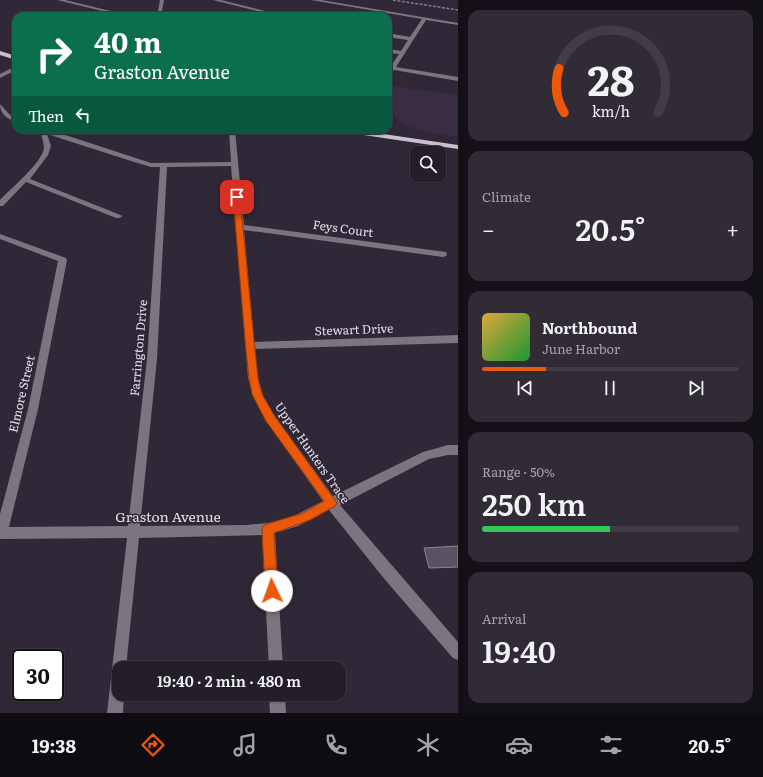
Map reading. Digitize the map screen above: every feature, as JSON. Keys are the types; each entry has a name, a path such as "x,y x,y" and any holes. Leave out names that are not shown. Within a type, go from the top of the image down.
{"main road":[{"path":"0,47 12,51"},
{"path":"0,53 12,57"},
{"path":"392,131 458,140"},
{"path":"371,134 458,147"}],"street":[{"path":"59,0 103,7 117,12"},
{"path":"160,12 162,0"},
{"path":"215,0 266,12"},
{"path":"313,0 388,12"},
{"path":"392,13 458,24"},
{"path":"392,65 402,53 425,18"},
{"path":"392,36 411,39"},
{"path":"392,52 402,53"},
{"path":"392,67 458,79"},
{"path":"0,76 12,70"},
{"path":"0,106 8,116 12,118"},
{"path":"0,204 38,165 47,150 45,134"},
{"path":"56,134 140,162 164,165 234,164"},
{"name":"Upper Hunters Trace","path":"232,134 250,346 255,386 261,404 331,503 390,576 458,653"},
{"name":"Farrington Drive","path":"120,661 152,359 164,165"},
{"path":"24,179 118,216"},
{"path":"0,190 12,191"},
{"name":"Feys Court","path":"239,227 443,254"},
{"name":"Elmore Street","path":"0,236 63,260 33,409 0,533"},
{"name":"Stewart Drive","path":"250,346 458,340"},
{"name":"Graston Avenue","path":"0,533 246,531 268,529 300,519 428,455 448,450 458,450"},
{"path":"268,529 276,661"},
{"name":"Farrington Drive","path":"115,713 116,701"},
{"path":"277,701 278,713"}],"shaded area":[{"path":"392,86 458,95 458,137 425,132 402,124 392,113"}],"building":[{"path":"458,546 458,567 429,568 424,548"}],"railway":[{"path":"393,0 458,10"}],"route":[{"path":"237,197 249,340 257,394 265,411 331,503 294,522 268,529 272,591"}]}
